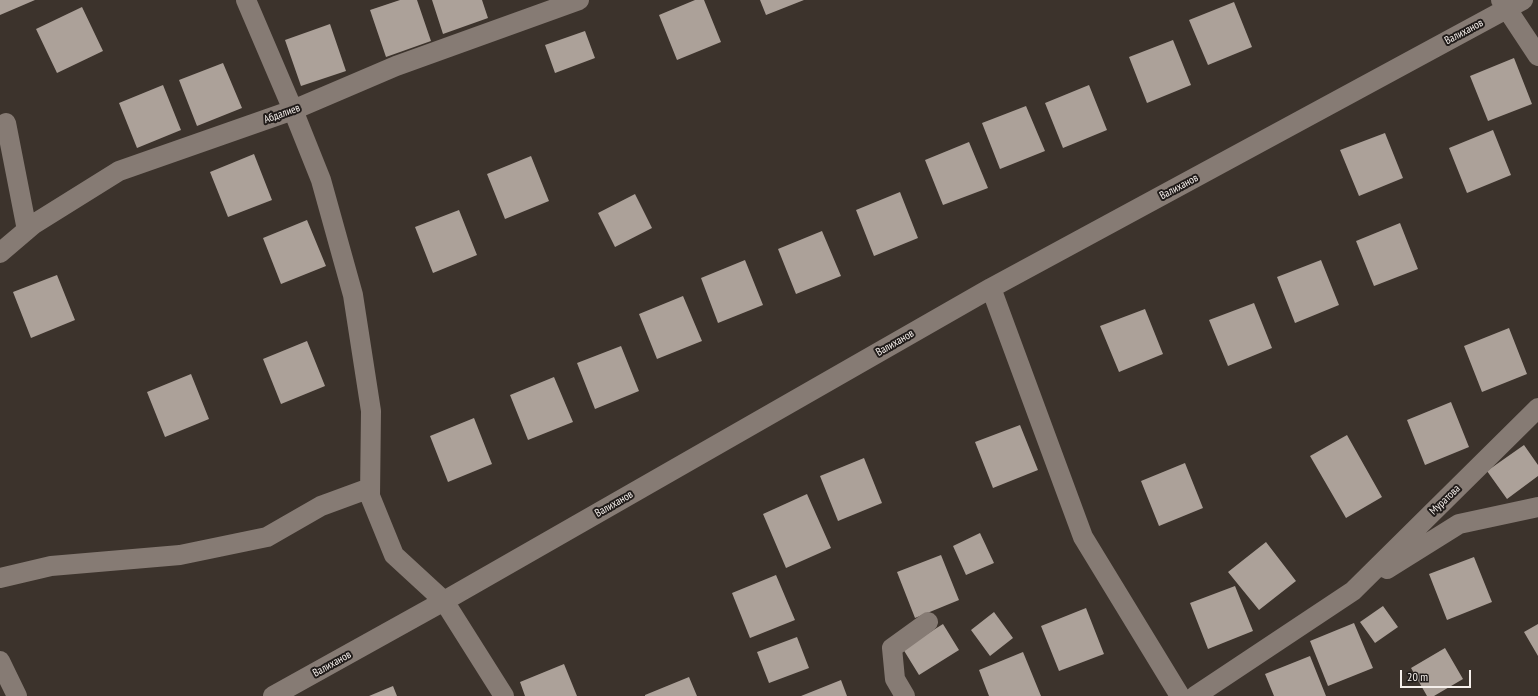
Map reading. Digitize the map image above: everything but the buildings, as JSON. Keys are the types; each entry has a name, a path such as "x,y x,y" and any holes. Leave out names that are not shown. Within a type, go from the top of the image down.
{"street":[{"path":"246,0 321,180 353,295 371,411 370,496 394,555 444,602 504,696"},
{"name":"Абдалиев","path":"0,253 34,224 119,171 293,110 396,66 579,0"},
{"path":"1510,3 1538,56"},
{"name":"Валиханов","path":"273,696 444,602 991,288 1510,3"},
{"path":"6,123 27,230"},
{"path":"991,288 1083,537 1180,696"},
{"name":"Муратова","path":"1353,591 1538,408"},
{"path":"0,578 51,566 180,555 267,537 321,506 370,488"},
{"name":"Муратова","path":"1195,696 1353,591 1459,524 1538,507"},
{"path":"905,696 895,679 892,648 928,622"},
{"path":"0,661 17,696"}]}
